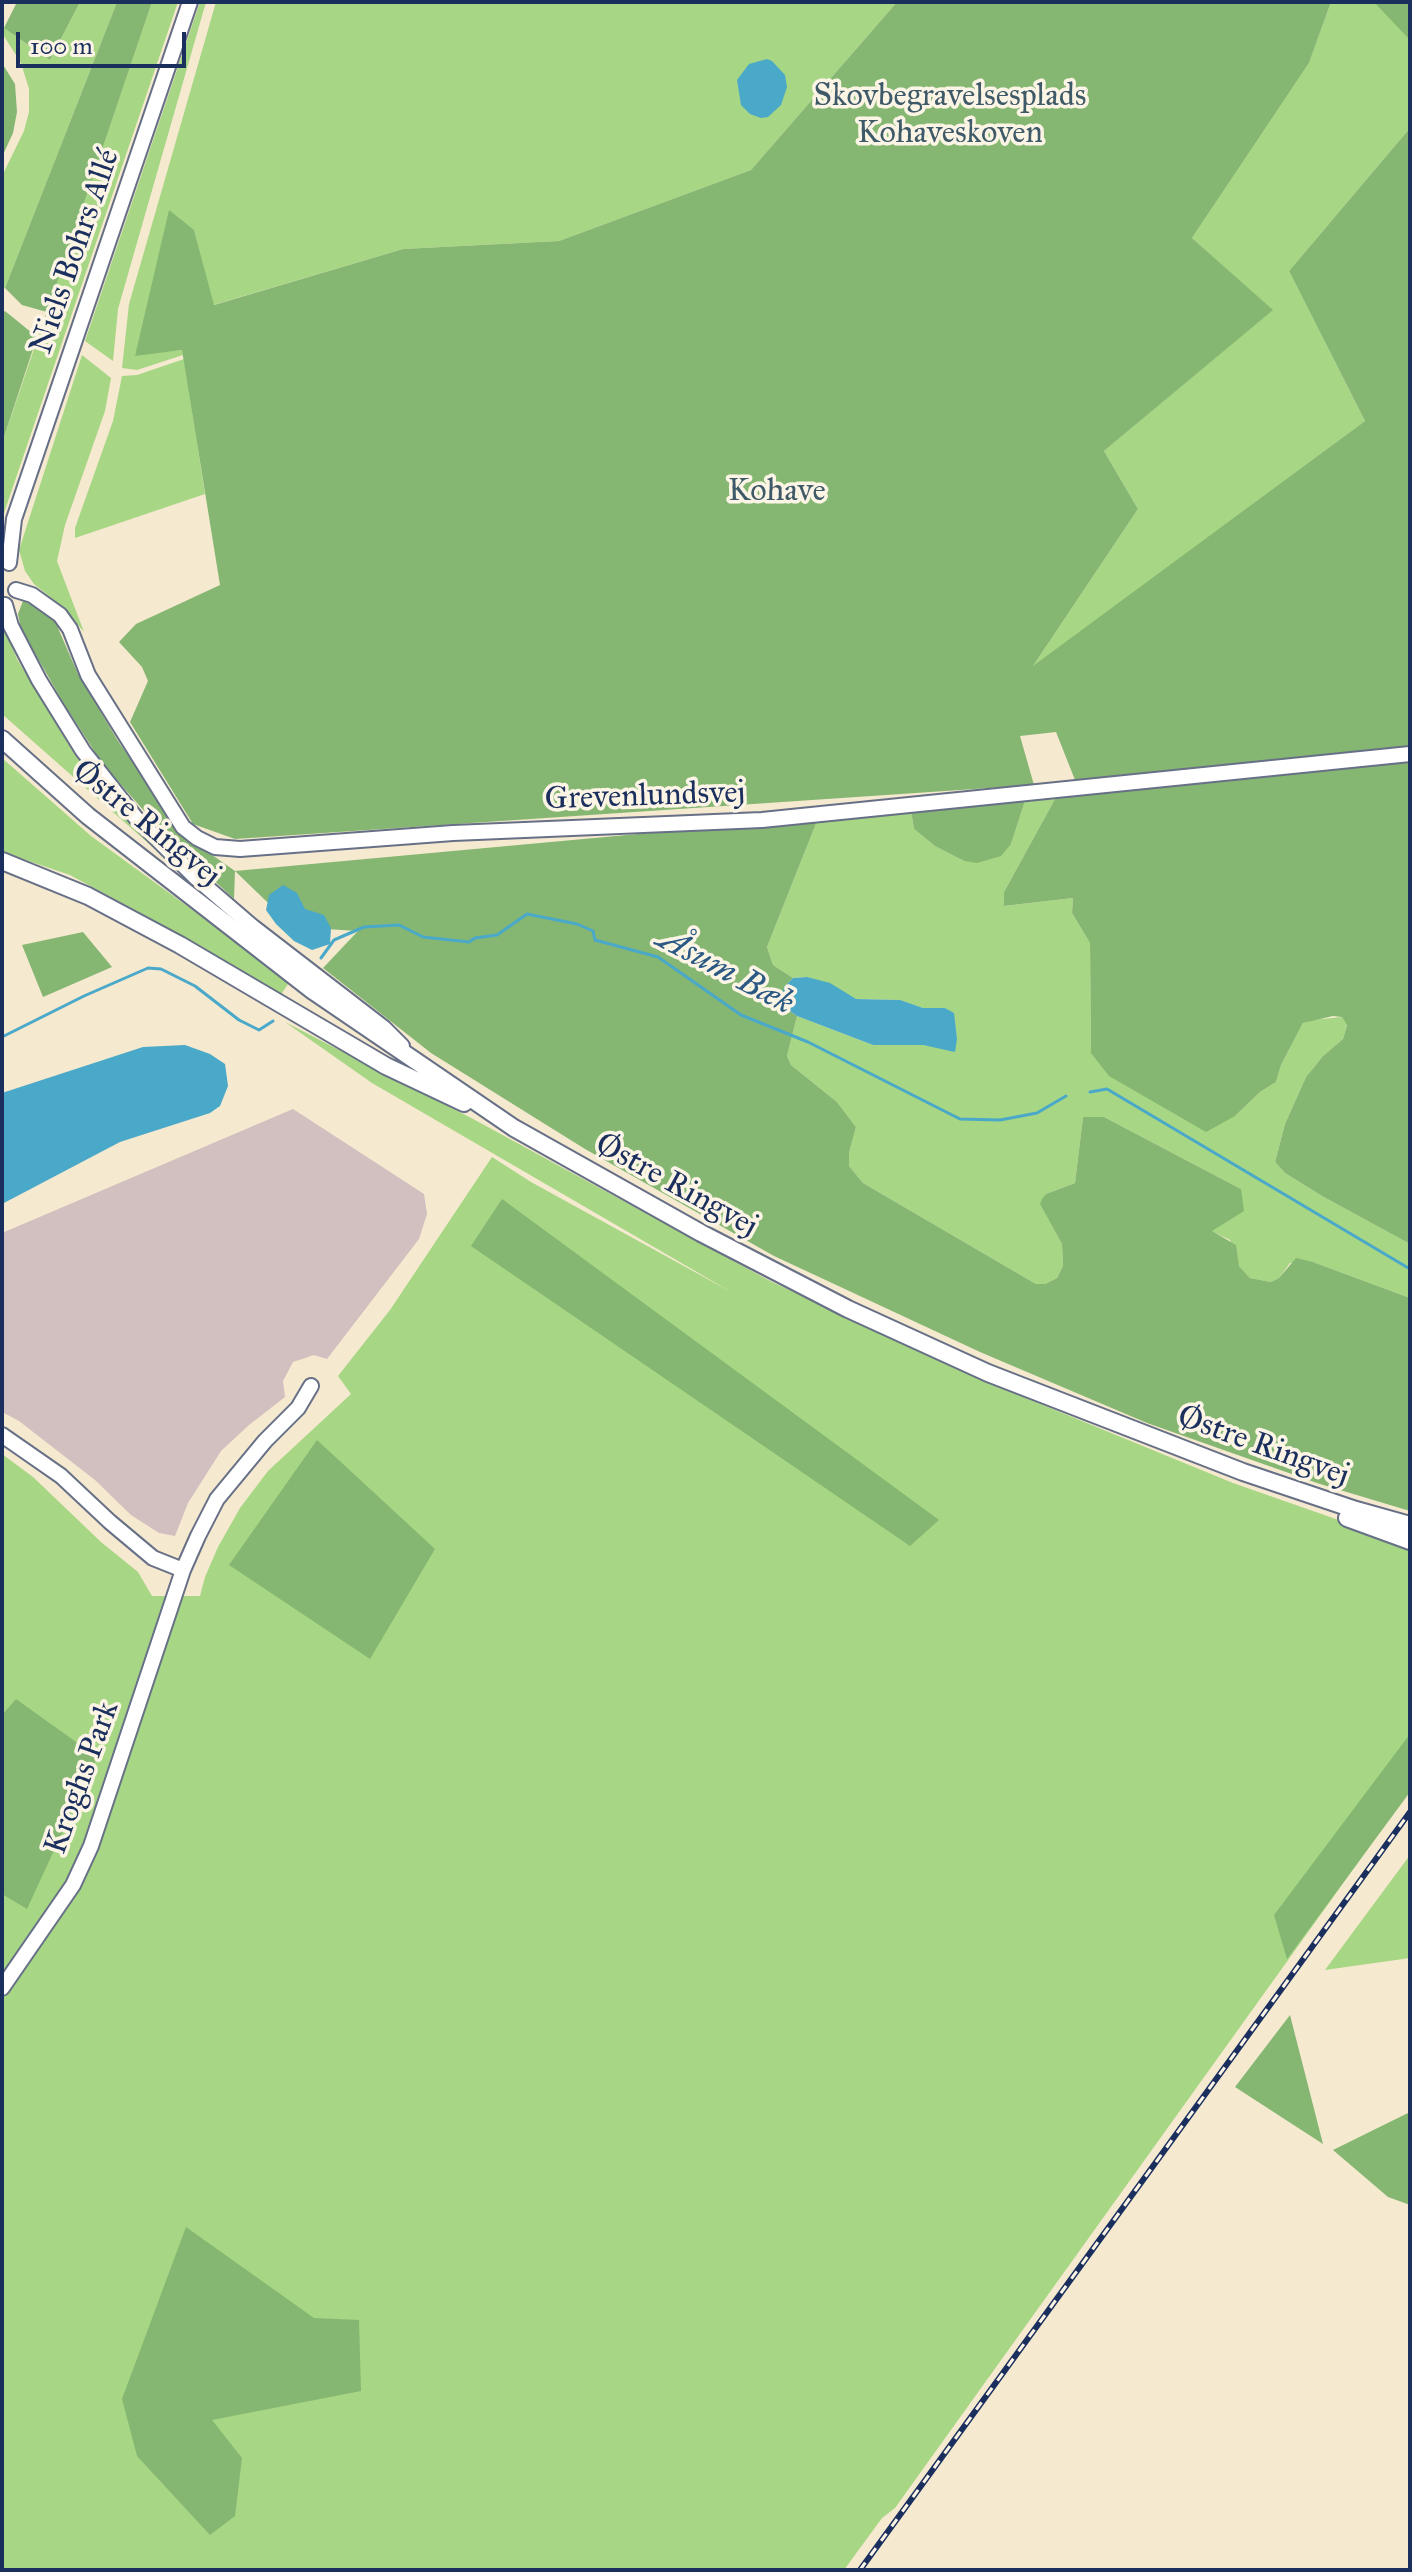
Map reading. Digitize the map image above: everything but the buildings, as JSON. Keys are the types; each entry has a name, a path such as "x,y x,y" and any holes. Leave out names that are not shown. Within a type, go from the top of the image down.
{"main road":[{"name":"Østre Ringvej","path":"2,739 88,816 313,991 514,1128 701,1233 848,1309 988,1373 1243,1472 1410,1525"},
{"path":"2,861 88,896 180,945 386,1066 514,1128"},
{"path":"1243,1472 1339,1515 1410,1541"}],"street":[{"name":"Niels Bohrs Allé","path":"6,560 14,519 190,2"},
{"name":"Niels Bohrs Allé","path":"2,535 14,519"},
{"path":"6,560 17,575 16,590 3,606 11,626 46,692 83,751 136,818 196,878 253,927 384,1028 416,1061"},
{"name":"Grevenlundsvej","path":"16,590 32,595 60,615 70,629 88,675 183,827 215,847 240,849 453,833 762,820 1410,754"},
{"name":"Kroghs Park","path":"2,1988 73,1885 91,1846 183,1570 217,1499 265,1441 298,1408 311,1386"},
{"path":"2,1435 61,1476 153,1558 183,1570"}],"shaded area":[{"path":"293,1109 424,1194 427,1214 419,1239 327,1359 314,1355 293,1362 283,1381 285,1397 221,1451 188,1503 175,1536 159,1533 131,1515 95,1480 19,1421 2,1412 2,1233"}],"green space":[{"path":"17,2 80,2 50,60 4,28"},
{"path":"80,2 117,2 5,288 2,287 2,176 24,131 29,112 29,89 21,63 2,33 4,28 50,60"},
{"path":"117,2 152,2 47,312 22,305 5,288"},
{"path":"152,2 178,2 2,519 2,443"},
{"path":"200,2 206,2 118,309 113,361 85,341"},
{"path":"216,2 897,2 751,170 559,241 403,249 213,305 194,230 135,355 182,350 183,355 137,370 122,368 129,304"},
{"name":"Kohave","path":"897,2 1331,2 1309,63 1192,238 1273,310 1104,451 1138,509 1033,666 1365,421 1289,271 1410,128 1410,746 1075,780 1056,732 1020,736 1034,785 235,839 193,824 130,722 148,681 142,667 119,642 136,624 220,585 182,350 135,356 169,210 194,230 214,305 403,249 559,241 751,170"},
{"path":"1331,2 1410,2 1410,128 1289,271 1365,421 1031,669 1138,509 1104,451 1272,310 1192,238 1309,63"},
{"path":"1374,2 1410,2 1410,40"},
{"path":"2,63 15,84 17,112 13,133 2,157"},
{"path":"5,311 37,337 2,443 2,313"},
{"path":"82,355 111,378 105,411 65,525 57,561 84,632 65,609 34,584 25,571 19,550"},
{"path":"184,359 205,494 75,538 75,528 113,421 122,376 137,375"},
{"path":"23,601 51,612 78,674 118,741 177,826 235,871 234,899 166,836 102,763 21,629 18,614"},
{"path":"2,621 17,659 75,755 182,873 2,714"},
{"path":"2,758 91,836 290,981 280,996 199,945 70,875 2,852"},
{"path":"1410,761 1410,1244 1322,1196 1285,1173 1275,1162 1285,1124 1306,1077 1323,1056 1343,1039 1347,1025 1342,1017 1303,1023 1281,1065 1276,1082 1260,1092 1235,1116 1206,1132 1109,1076 1091,1053 1090,943 1072,913 1073,898 1004,906 1004,892 1055,799 1108,790"},
{"path":"1055,799 1004,892 1005,906 1073,898 1072,913 1090,943 1091,1053 1235,1116 1260,1092 1276,1082 1281,1065 1303,1023 1342,1017 1347,1024 1343,1039 1323,1056 1306,1077 1285,1124 1275,1162 1285,1173 1322,1196 1410,1244 1410,1298 1313,1262 1290,1263 1279,1278 1271,1282 1250,1278 1239,1266 1230,1240 1211,1231 1241,1189 1104,1117 1083,1117 1075,1183 1046,1194 1041,1205 1062,1244 1063,1266 1057,1278 1045,1284 1036,1284 863,1183 849,1166 856,1127 837,1102 791,1065 787,1056 797,1016 873,1045 923,1045 948,1049 957,1039 953,1013 945,1008 923,1008 899,1000 856,999 807,977 793,978 773,965 767,947 817,821 911,811 914,829 935,846 964,861 1011,844 1025,801"},
{"path":"1025,801 1011,844 1001,856 977,863 964,861 935,846 914,829 911,811"},
{"path":"817,821 767,947 773,965 793,978 784,987 787,1009 797,1016 787,1056 791,1065 837,1102 856,1127 849,1166 863,1183 1036,1284 1045,1284 1057,1278 1063,1266 1062,1244 1040,1204 1046,1194 1075,1183 1083,1117 1104,1117 1241,1189 1244,1211 1212,1231 1236,1245 1239,1266 1250,1278 1271,1282 1279,1278 1296,1258 1410,1298 1410,1511 1320,1484 1147,1423 980,1352 774,1256 585,1149 431,1053 323,968 358,931 293,927 235,871 747,824 747,829"},
{"path":"83,932 112,967 43,997 22,945"},
{"path":"285,1022 475,1120 772,1282 1004,1389 1233,1483 1410,1545 1410,1790 895,2508 882,2518 844,2570 2,2570 2,1454 33,1477 101,1542 138,1572 152,1596 200,1596 218,1547 240,1508 268,1471 351,1394 338,1376 390,1310 492,1157 531,1182 733,1293 372,1083"},
{"path":"502,1199 939,1520 910,1546 471,1246"},
{"path":"317,1440 435,1549 370,1659 229,1565"},
{"path":"16,1699 97,1757 27,1909 2,1894 2,1715"},
{"path":"1410,1734 1410,1792 1287,1959 1274,1915"},
{"path":"1410,1855 1410,1958 1325,1970"},
{"path":"1290,2015 1323,2144 1235,2087"},
{"path":"1410,2112 1410,2205 1388,2197 1333,2150"},
{"path":"186,2227 314,2318 359,2320 361,2391 212,2420 242,2458 235,2516 210,2535 137,2456 122,2399"}],"water":[{"path":"767,59 785,75 787,87 781,105 768,117 761,118 750,114 741,105 737,80 749,64"},
{"path":"283,885 297,893 305,909 324,915 331,928 330,944 312,950 294,941 276,924 266,910 269,895"},
{"path":"807,977 830,983 856,999 900,1000 923,1008 945,1008 954,1013 955,1052 923,1045 873,1045 797,1016 787,1009 782,997 784,987 793,978"},
{"path":"185,1045 210,1054 225,1064 228,1086 220,1106 210,1113 120,1142 2,1204 2,1093 143,1047"}],"waterway":[{"name":"Åsum Bæk","path":"321,958 334,940 364,927 399,925 423,937 469,942 475,938 497,935 527,914 577,924 593,931 595,940 658,957 741,1015 808,1042 960,1119 1000,1120 1037,1113 1066,1096"},
{"name":"Åsum Bæk","path":"2,1037 148,968 161,969 195,986 239,1020 259,1030 273,1021"},
{"name":"Åsum Bæk","path":"1090,1092 1107,1089 1410,1269"}],"railway":[{"path":"860,2570 1410,1812"}],"park label":[{"name":"Skovbegravelsesplads Kohaveskoven","path":"950,116"}]}
